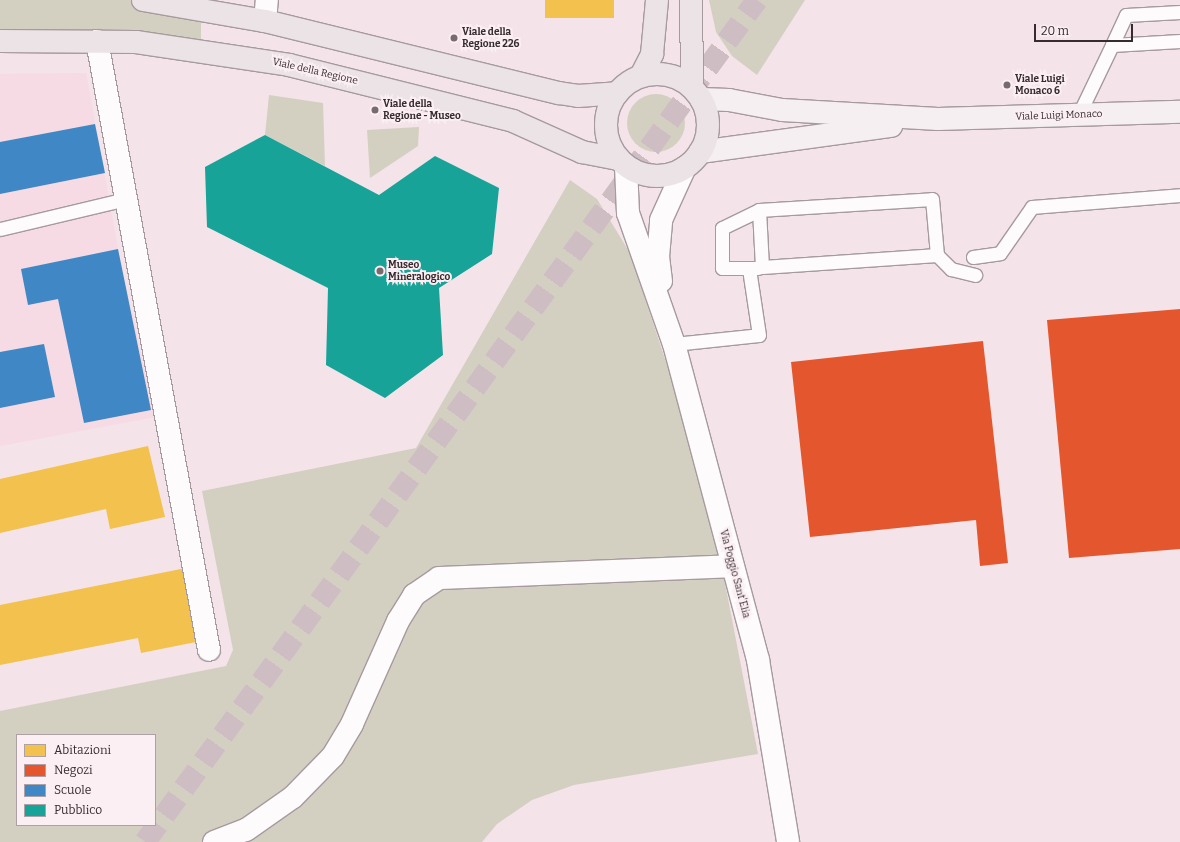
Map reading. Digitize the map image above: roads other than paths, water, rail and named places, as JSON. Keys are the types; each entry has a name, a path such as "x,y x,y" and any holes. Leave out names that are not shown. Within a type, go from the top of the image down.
{"main road":[{"path":"143,0 266,10 559,93 578,96 617,93"},
{"path":"657,0 652,54 641,76 617,93 610,107 606,122 608,138 622,162 636,171 661,175 685,167 700,152 707,135 708,116 697,93 691,0"},
{"name":"Viale della Regione","path":"0,41 97,41 158,45 289,66 513,121 582,152 622,162"},
{"path":"641,76 664,74 680,78 697,93"}],"street":[{"path":"97,41 209,650"},
{"path":"697,93 782,110 938,120"},
{"name":"Viale Luigi Monaco","path":"938,120 1180,112"},
{"path":"700,152 938,120"},
{"path":"622,162 628,213 664,310"},
{"path":"664,310 658,257 661,220 671,193 685,167"},
{"name":"Via Poggio Sant'Elia","path":"664,310 758,660 788,842"},
{"path":"214,842 246,830 294,797 333,756 352,724 398,621 414,595 439,578 732,566"}],"lane":[{"path":"1078,116 1126,14 1180,12"},
{"path":"1112,45 1180,41"},
{"path":"973,257 1000,254 1032,207 1180,195"},
{"path":"937,255 749,269 722,268 722,228 759,210 932,198 937,255 951,269 975,275"},
{"path":"0,229 126,199"},
{"path":"759,210 762,267"},
{"path":"674,344 759,335 749,269"}],"tunnel":[{"path":"145,842 757,0"}],"place":[{"name":"Viale della Regione 226","path":"454,38"},
{"name":"Viale Luigi Monaco 6","path":"1007,85"},
{"name":"Viale della Regione - Museo","path":"375,110"},
{"name":"Museo Mineralogico","path":"380,271"}]}
